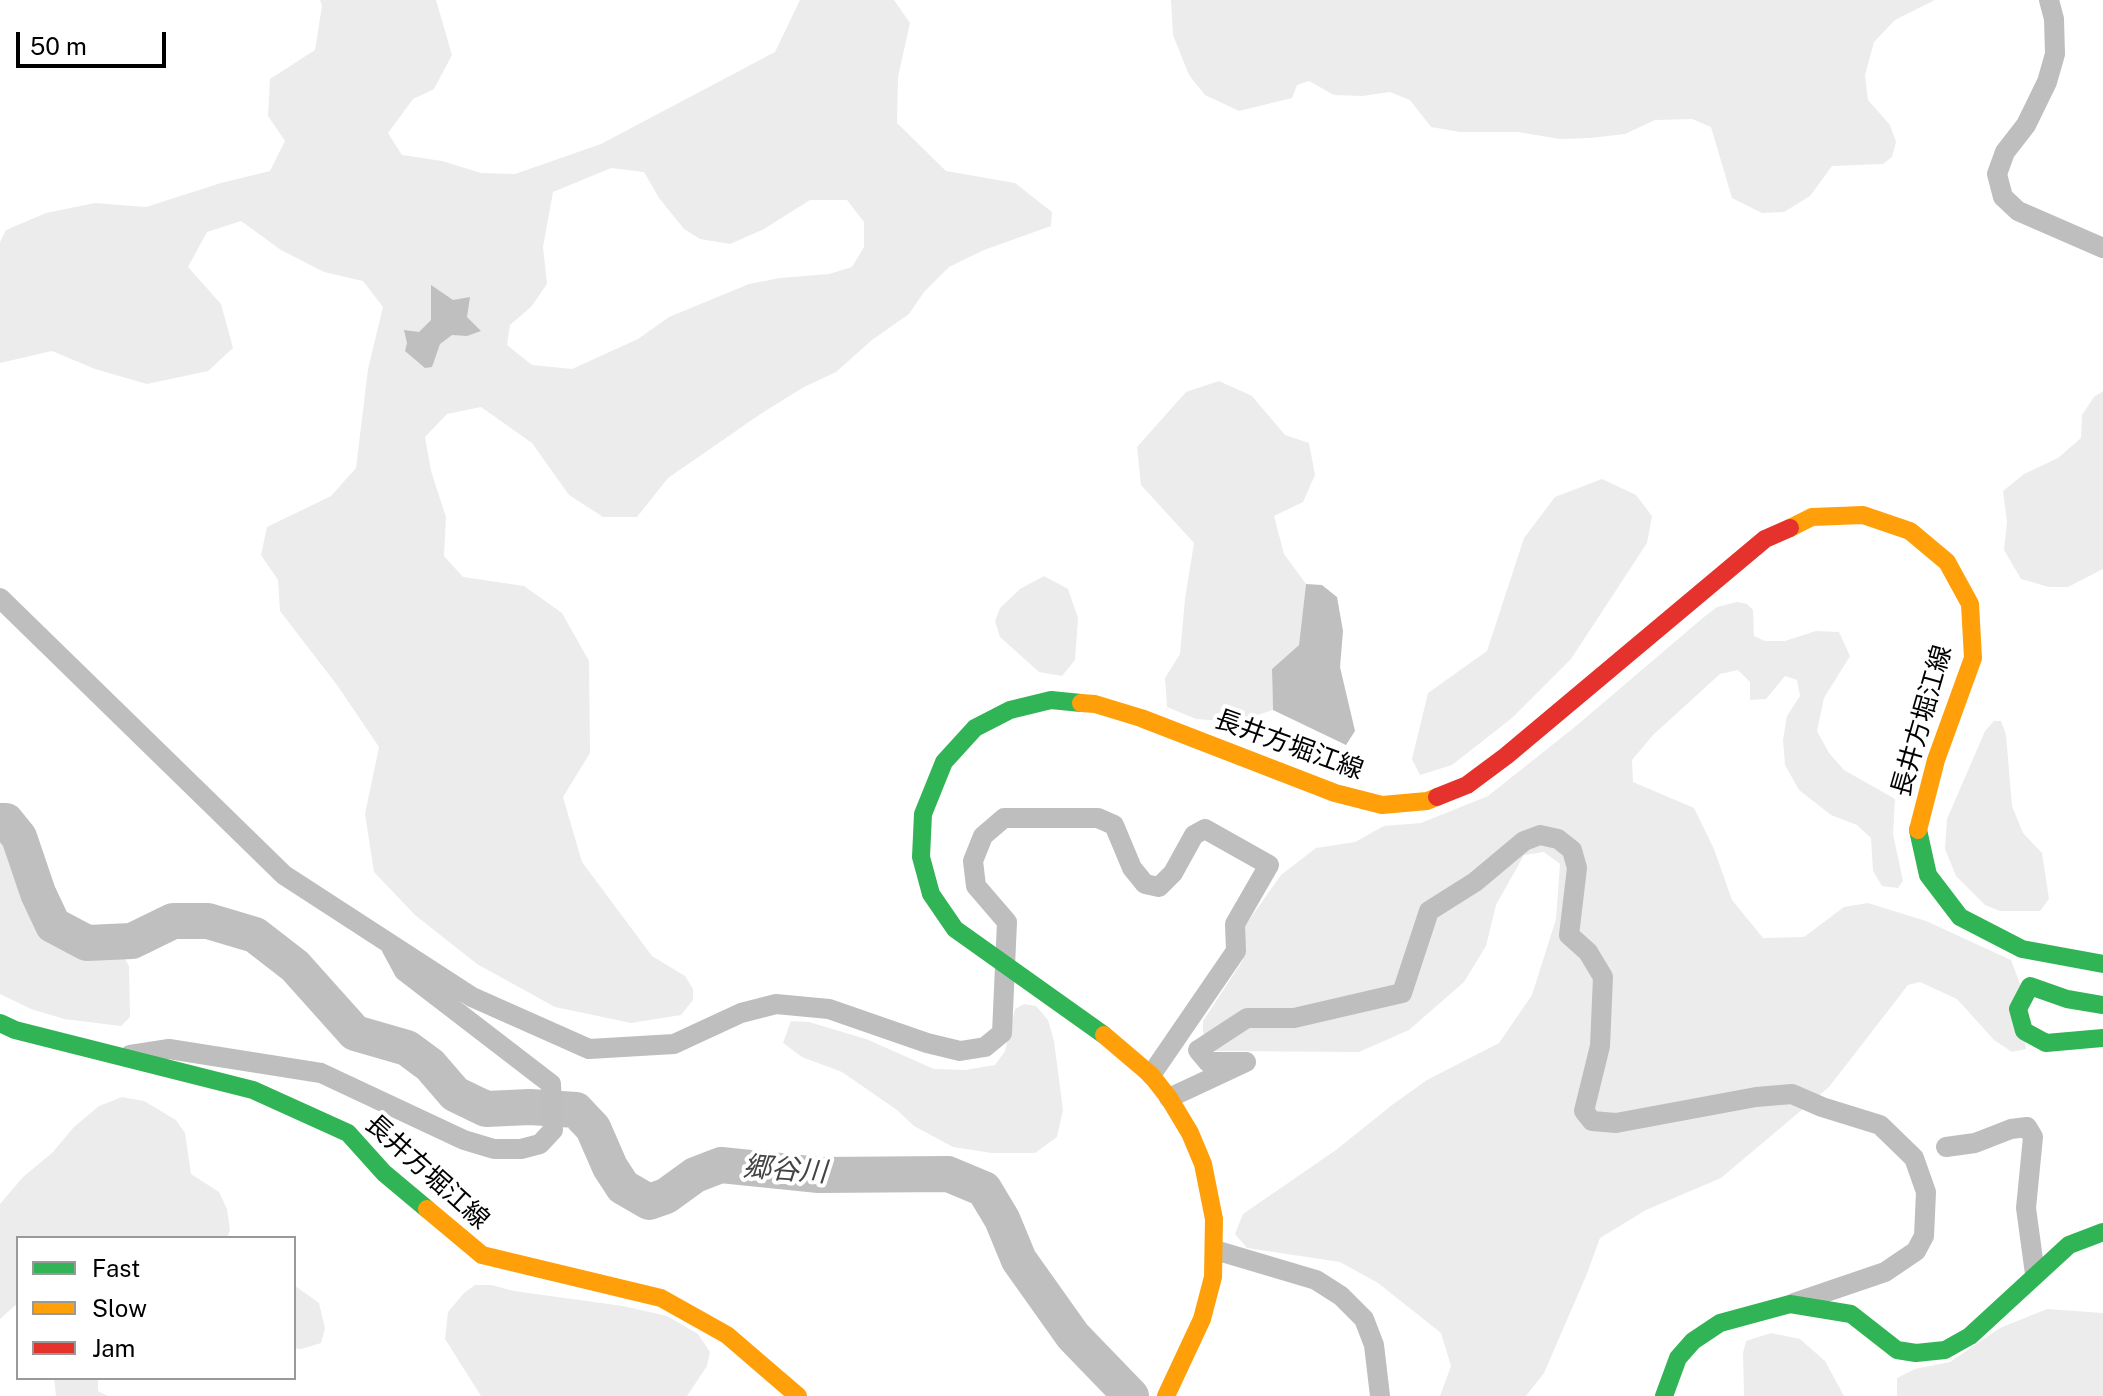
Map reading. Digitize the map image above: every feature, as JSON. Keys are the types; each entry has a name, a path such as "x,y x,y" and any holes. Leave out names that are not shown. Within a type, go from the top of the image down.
{"main road":[{"name":"長井方堀江線","path":"1166,1396 1202,1319 1213,1277 1214,1219 1203,1164 1190,1133 1151,1075 1117,1044 955,929 931,894 921,857 923,814 944,762 975,728 1010,710 1051,700 1095,704 1141,718 1335,793 1382,805 1427,801 1467,785 1506,756 1765,539 1812,517 1863,515 1910,531 1938,554 1947,562 1970,604 1973,658 1936,760 1918,829 1928,875 1960,917 2022,949 2103,964"},
{"path":"2022,949 2030,986 2018,1009 2024,1031 2046,1043 2103,1038"},
{"path":"2030,986 2067,999 2103,1005"},
{"name":"長井方堀江線","path":"0,1023 15,1030 253,1090 348,1133 384,1173 482,1255 661,1298 727,1335 798,1396"},
{"path":"1664,1396 1678,1358 1693,1341 1720,1323 1790,1304 1851,1314 1897,1350 1916,1353 1945,1350 1970,1336 2069,1245 2103,1232"}],"street":[{"path":"2049,0 2054,19 2055,54 2047,82 2026,125 2005,152 1997,174 2003,197 2018,211 2103,248"},
{"path":"0,598 284,875 472,997 589,1049 674,1044 741,1013 776,1004 829,1009 927,1043 960,1051 985,1047 1002,1033 1007,922 976,886 973,861 983,836 1004,818 1098,818 1114,825 1132,868 1145,884 1159,887 1173,873 1194,835 1205,829 1269,865 1235,924 1236,951 1151,1075"},
{"path":"1169,1098 1246,1062 1208,1062 1198,1050 1247,1018 1294,1018 1402,993 1429,911 1475,882 1524,841 1540,835 1558,839 1572,850 1577,868 1569,935 1588,952 1603,977 1600,1046 1584,1111 1592,1121 1616,1123 1756,1097 1792,1094 1880,1125 1914,1158 1926,1192 1924,1236 1916,1251 1885,1272 1790,1304"},
{"path":"122,1056 169,1049 321,1073 464,1140 494,1149 521,1149 540,1144 553,1130 551,1084 404,971 389,944"},
{"path":"1946,1147 1975,1143 2011,1129 2027,1127 2033,1137 2026,1208 2035,1274"},
{"path":"1215,1250 1316,1280 1341,1296 1364,1319 1374,1345 1380,1396"}],"shaded area":[{"path":"320,0 436,0 452,55 434,89 413,99 388,133 402,155 442,161 481,173 515,174 601,144 775,52 800,0 894,0 910,23 898,77 897,123 946,171 1015,183 1052,212 1051,226 984,250 949,267 924,292 909,314 872,340 836,372 762,413 668,478 637,517 603,517 569,495 532,443 481,407 447,414 425,437 431,471 446,517 444,556 463,577 524,586 562,613 589,661 590,753 563,797 582,862 652,956 685,976 693,989 693,1000 681,1015 631,1023 555,1007 477,964 415,915 374,872 365,814 379,747 337,685 280,611 278,580 261,555 267,527 331,496 356,468 368,369 383,307 363,281 324,272 281,250 241,221 207,232 188,267 221,304 233,348 208,371 147,384 95,369 52,351 0,363 0,242 6,230 46,213 95,203 146,207 270,171 285,141 268,116 270,79 315,50 322,6","holes":["611,168 644,172 659,198 684,229 700,239 730,244 764,229 810,200 847,200 864,222 864,247 852,267 829,274 749,284 669,317 638,339 572,369 532,365 507,345 510,325 531,307 547,284 543,247 553,192"]},
{"path":"1171,0 1935,0 1895,20 1874,42 1865,75 1868,100 1890,125 1896,142 1892,157 1883,164 1832,166 1810,196 1784,212 1762,213 1732,198 1711,127 1692,119 1655,120 1625,134 1590,138 1560,139 1518,132 1460,132 1431,127 1410,100 1390,92 1362,96 1334,95 1309,81 1297,85 1292,98 1239,111 1205,95 1189,75 1173,35"},
{"path":"431,285 453,300 470,297 467,317 481,331 467,336 452,335 440,344 432,367 425,368 405,351 404,330 419,332 431,320"},
{"path":"1219,381 1252,396 1285,435 1309,443 1315,475 1303,502 1274,516 1284,554 1306,584 1299,645 1272,669 1273,710 1236,722 1196,719 1167,707 1165,678 1180,654 1194,543 1141,485 1137,447 1186,392"},
{"path":"2103,391 2103,569 2068,587 2049,587 2021,579 2004,550 2007,522 2003,491 2024,474 2058,458 2081,438 2082,415 2094,397"},
{"path":"1602,479 1636,495 1652,516 1647,543 1571,659 1512,718 1452,765 1420,775 1412,759 1428,693 1487,651 1524,538 1555,497"},
{"path":"1044,576 1068,589 1078,618 1075,660 1062,676 1039,672 1000,637 995,621 1000,608 1020,589"},
{"path":"1306,584 1322,585 1337,597 1343,631 1340,667 1355,731 1346,745 1273,710 1272,669 1299,645"},
{"path":"1737,602 1747,604 1753,610 1754,636 1765,641 1785,641 1816,631 1839,632 1850,656 1824,698 1817,731 1829,753 1844,770 1895,799 1893,834 1903,881 1898,888 1882,886 1873,871 1871,838 1857,825 1831,815 1799,790 1785,765 1783,740 1787,716 1800,696 1797,680 1785,676 1766,699 1750,700 1750,682 1738,670 1720,674 1653,735 1632,760 1633,782 1694,808 1714,849 1732,900 1763,938 1804,937 1844,907 1868,903 1926,921 2011,960 2020,984 2026,1049 2012,1052 1994,1040 1957,999 1920,982 1908,985 1829,1087 1721,1178 1646,1210 1600,1238 1544,1373 1526,1396 1440,1396 1451,1366 1441,1333 1378,1283 1340,1262 1247,1248 1235,1234 1243,1214 1336,1150 1392,1105 1427,1080 1499,1043 1532,995 1556,919 1560,864 1544,852 1524,855 1496,905 1486,946 1464,982 1409,1030 1359,1052 1212,1051 1203,1032 1203,1021 1243,960 1244,927 1281,875 1316,848 1355,842 1384,826 1421,823 1488,796 1704,617 1717,607"},
{"path":"1994,721 2001,721 2006,735 2012,806 2023,833 2042,853 2049,899 2040,911 2000,911 1985,905 1956,876 1945,849 1947,819 1985,731"},
{"path":"0,825 5,825 16,840 34,896 49,927 87,947 123,955 129,966 130,1017 121,1026 64,1019 31,1009 0,994"},
{"path":"1024,1004 1036,1006 1048,1020 1054,1041 1063,1110 1057,1137 1035,1153 992,1153 953,1147 914,1126 897,1110 842,1072 802,1057 783,1043 791,1021 809,1022 866,1039 934,1069 965,1070 995,1065 1005,1051 1015,1009"},
{"path":"122,1097 144,1101 176,1120 185,1133 191,1174 219,1192 227,1209 230,1230 228,1236 16,1236 16,1305 0,1319 0,1204 23,1177 99,1106"},
{"path":"475,1285 623,1306 667,1316 698,1334 710,1352 707,1366 687,1396 481,1396 445,1339 448,1312"},
{"path":"296,1286 319,1303 325,1328 321,1343 296,1348"},
{"path":"2047,1309 2103,1313 2103,1396 1897,1396 1897,1378 1915,1369 1950,1362 2000,1328"},
{"path":"1771,1333 1800,1339 1825,1361 1844,1396 1744,1396 1743,1353 1746,1341"},
{"path":"54,1380 98,1380 98,1391 108,1396 56,1396"}],"waterway":[{"name":"郷谷川","path":"0,821 6,821 19,837 38,893 53,925 87,943 132,941 173,921 208,921 255,935 295,966 355,1033 407,1048 430,1065 455,1094 486,1109 530,1107 576,1110 593,1128 610,1167 623,1187 649,1202 666,1196 695,1175 721,1165 819,1175 948,1174 984,1189 1002,1219 1019,1260 1073,1336 1131,1396"}],"traffic: fast":[{"path":"1081,703 1051,700 1010,710 975,728 944,762 923,814 921,857 931,894 955,929 1104,1035"},
{"path":"1918,830 1928,875 1960,917 2022,949 2103,964"},
{"path":"2103,1005 2067,999 2030,986 2018,1009 2024,1031 2046,1043 2103,1038"},
{"path":"0,1023 15,1030 253,1090 348,1133 384,1173 427,1209"},
{"path":"1664,1396 1678,1358 1693,1341 1720,1323 1790,1304 1851,1314 1897,1350 1916,1353 1945,1350 1970,1336 2069,1245 2103,1232"}],"traffic: slow":[{"path":"1790,528 1812,517 1863,515 1910,531 1947,562 1970,604 1973,658 1936,760 1918,830"},
{"path":"1081,703 1095,704 1141,718 1335,793 1382,805 1427,801 1437,797"},
{"path":"1104,1035 1151,1075 1190,1133 1203,1164 1214,1219 1213,1277 1202,1319 1166,1396"},
{"path":"427,1209 482,1255 661,1298 727,1335 798,1396"}],"traffic: jam":[{"path":"1437,797 1467,785 1506,756 1765,539 1790,528"}]}
